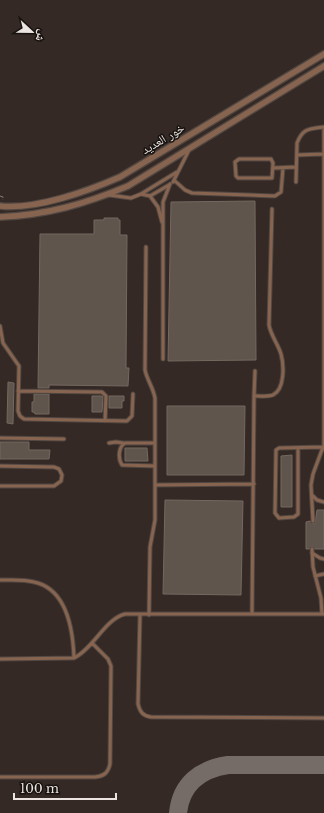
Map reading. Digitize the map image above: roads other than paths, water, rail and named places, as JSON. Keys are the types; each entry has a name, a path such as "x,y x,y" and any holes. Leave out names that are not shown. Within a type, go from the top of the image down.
{"street":[{"name":"خور العديد","path":"0,206 29,205 60,198 91,189 120,177 324,54"},
{"name":"خور العديد","path":"0,217 24,216 48,212 82,204 107,195 138,180 324,66"}],"lane":[{"path":"296,182 297,143 303,131 310,128 324,129 324,448 313,474 311,485 313,521"},
{"path":"150,196 175,181 177,172 190,148"},
{"path":"297,155 324,154"},
{"path":"238,159 271,159 272,168 273,177 271,179 240,178 236,176 235,162 238,159"},
{"path":"272,168 296,167"},
{"path":"175,181 185,190 192,193 275,196 281,192 283,168"},
{"path":"107,195 131,198 141,194 177,172"},
{"path":"163,359 163,202 170,184"},
{"path":"141,194 150,196 158,207 164,227"},
{"path":"254,396 273,394 280,388 282,378 281,355 272,337 269,325 272,209"},
{"path":"146,247 145,370 155,398 155,520 150,547 149,614"},
{"path":"0,326 3,343 19,366 19,414 24,419 125,421 130,419 132,416 133,394"},
{"path":"252,614 255,371"},
{"path":"18,391 102,392 106,396 105,421"},
{"path":"0,438 64,439"},
{"path":"109,443 155,443"},
{"path":"123,443 120,449 120,461 122,464 155,466"},
{"path":"298,448 298,514 294,517 279,518 275,513 275,452 279,448 298,448 324,448"},
{"path":"0,466 54,467 59,469 62,475 61,481 54,486 0,486"},
{"path":"155,485 254,484"},
{"path":"312,495 317,500 324,502"},
{"path":"0,659 74,658 92,643 117,617 125,614 323,614 321,598 313,567 312,551 320,558 324,559"},
{"path":"315,576 324,574"},
{"path":"0,580 33,581 42,584 53,591 64,607 74,637 74,658"},
{"path":"140,615 138,704 143,714 151,717 324,718"},
{"path":"0,777 95,777 106,774 110,764 111,666 108,659 92,643"}]}
